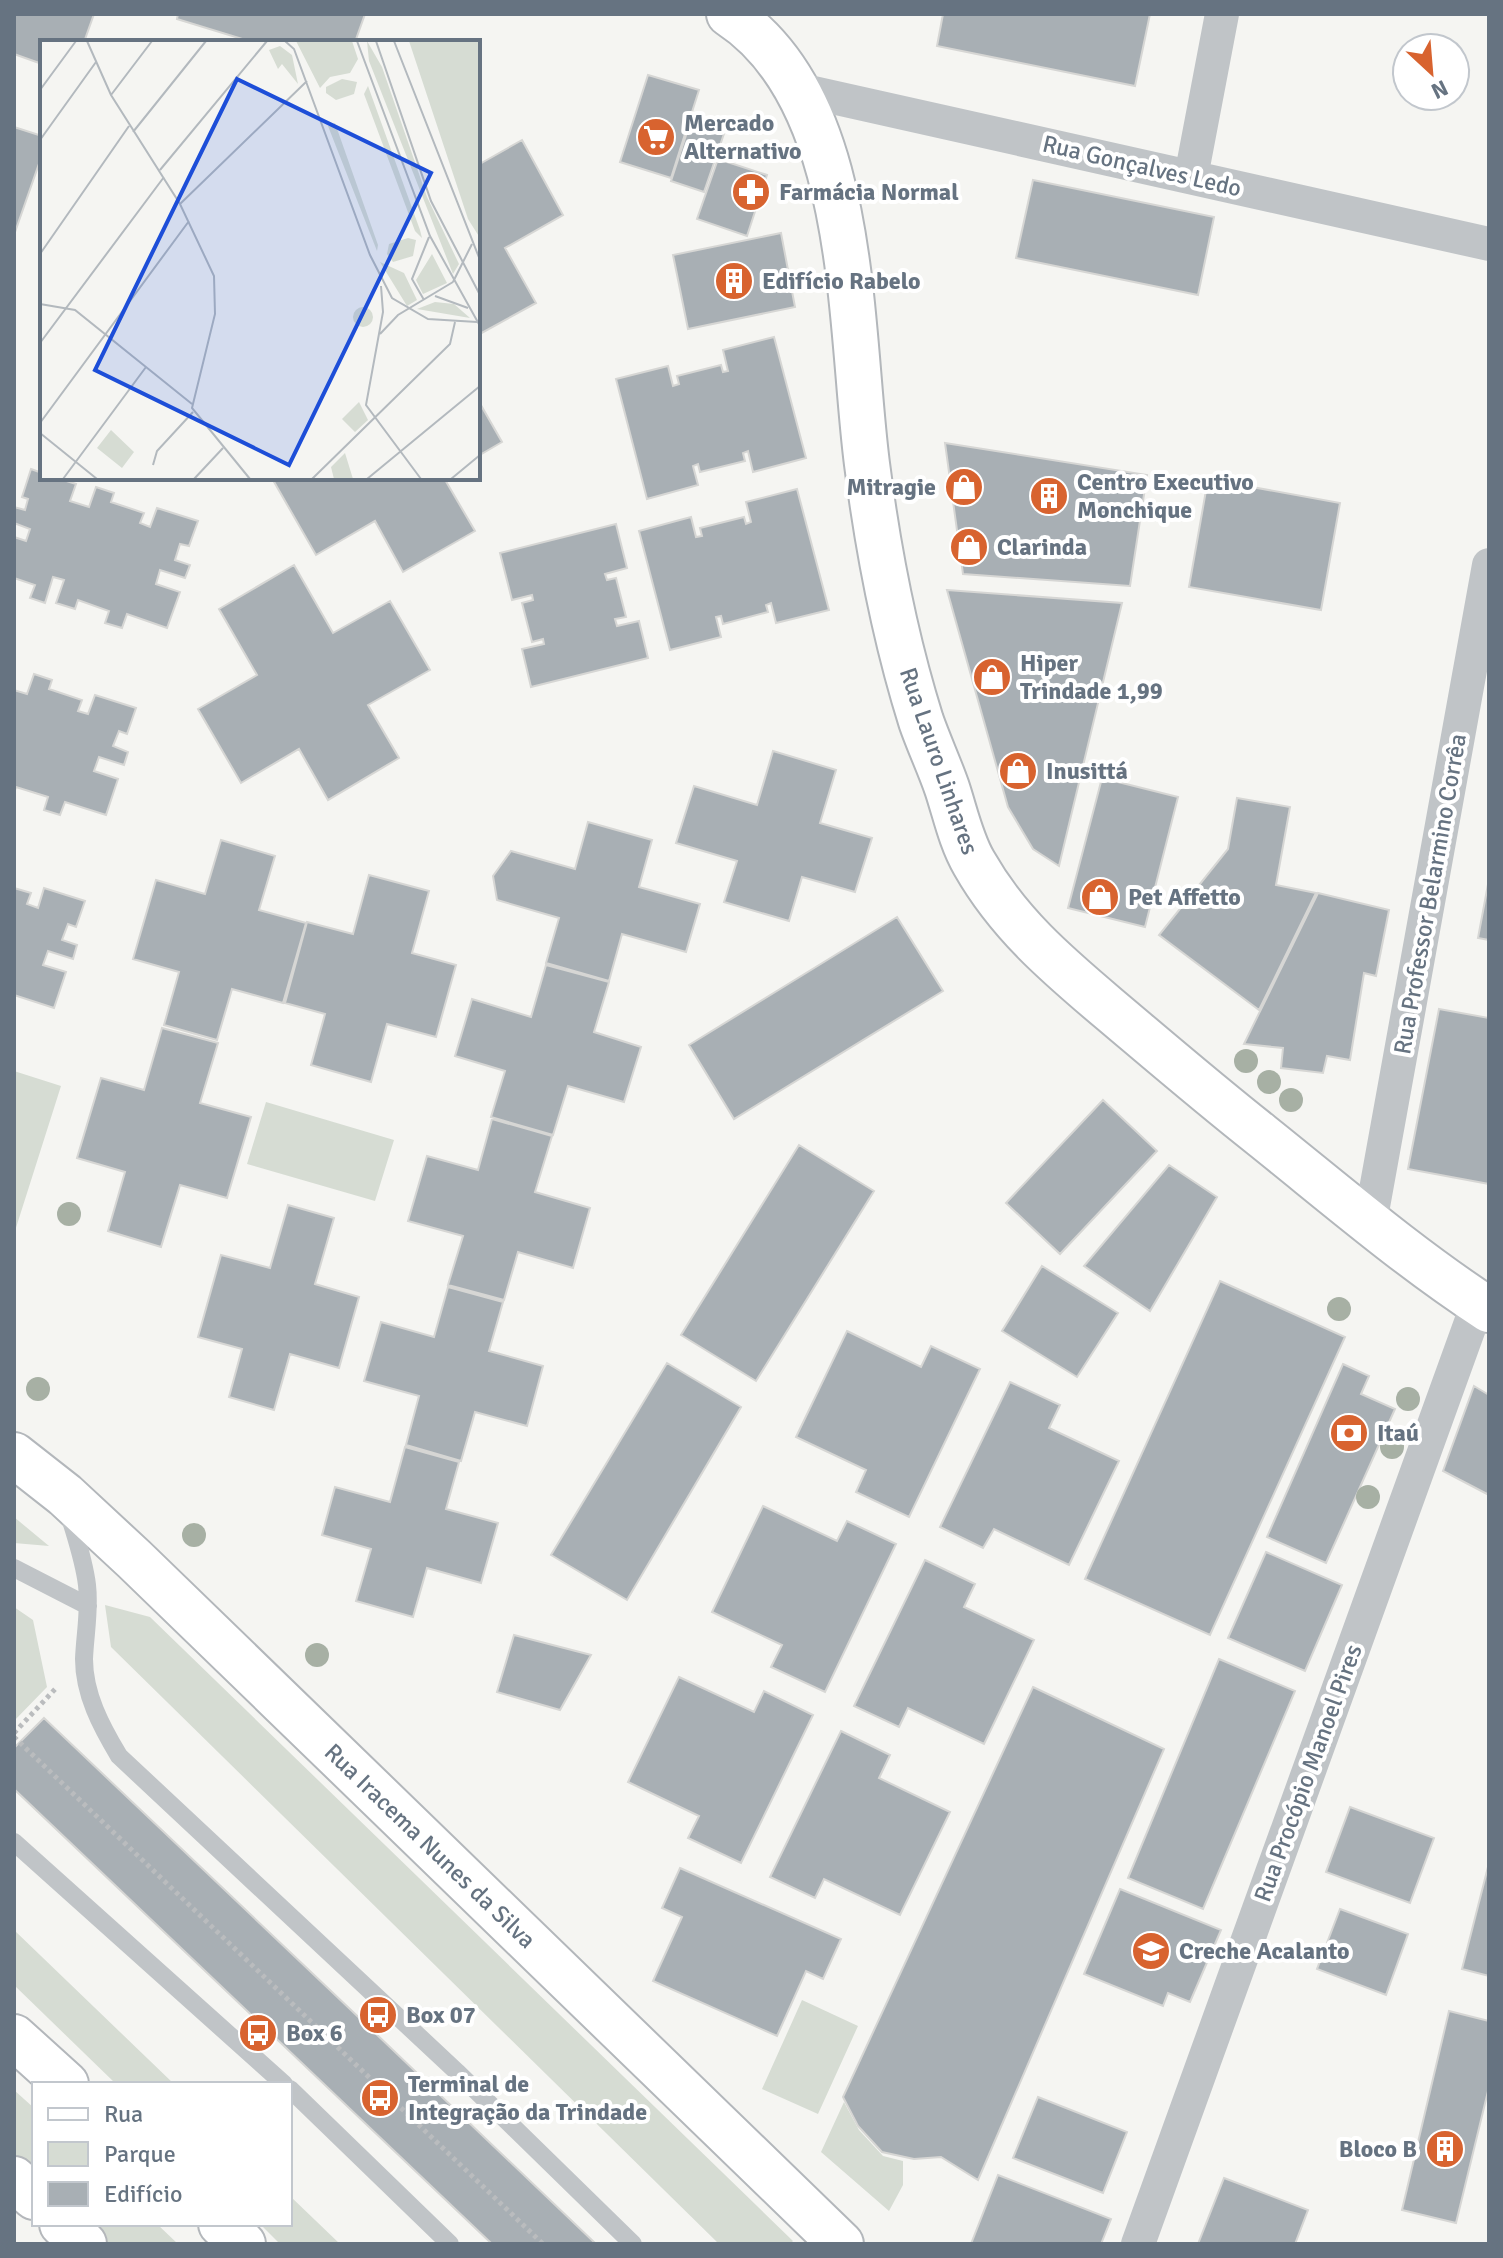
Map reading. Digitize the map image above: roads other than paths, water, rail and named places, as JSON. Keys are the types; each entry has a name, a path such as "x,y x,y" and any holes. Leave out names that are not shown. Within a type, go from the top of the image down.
{"main road":[{"name":"Rua Lauro Linhares","path":"752,22 796,89 818,134 831,179 844,246 867,465 898,638 922,723 971,859 1004,910 1056,965 1182,1072 1370,1223 1484,1306"},
{"name":"Rua Iracema Nunes da Silva","path":"14,1455 65,1495 146,1570 841,2244"},
{"path":"14,2037 64,2082"},
{"path":"14,2179 32,2195"},
{"path":"64,2226 84,2244"},
{"path":"223,2226 243,2244"}],"street":[{"path":"1191,177 1222,14"},
{"name":"Rua Gonçalves Ledo","path":"796,89 1489,244"},
{"name":"Rua Professor Belarmino Corrêa","path":"1370,1223 1489,565"},
{"name":"Rua Procópio Manoel Pires","path":"1138,2244 1484,1306"}],"lane":[{"path":"65,1495 80,1547 88,1606 84,1661 90,1697 105,1734 119,1756 457,2072 633,2244"},
{"path":"14,1568 88,1606"},
{"path":"14,1842 282,2082"},
{"path":"292,2091 450,2244"}],"place":[{"name":"Mercado Alternativo","path":"656,137"},
{"name":"Farmácia Normal","path":"751,192"},
{"name":"Edifício Rabelo","path":"734,281"},
{"name":"Mitragie","path":"964,487"},
{"name":"Centro Executivo Monchique","path":"1049,496"},
{"name":"Clarinda","path":"969,547"},
{"name":"Hiper Trindade 1,99","path":"992,677"},
{"name":"Inusittá","path":"1018,771"},
{"name":"Pet Affetto","path":"1100,897"},
{"name":"Itaú","path":"1349,1433"},
{"name":"Creche Acalanto","path":"1151,1951"},
{"name":"Box 07","path":"378,2015"},
{"name":"Box 6","path":"258,2033"},
{"name":"Terminal de Integração da Trindade","path":"380,2098"},
{"name":"Bloco B","path":"1445,2149"}]}
